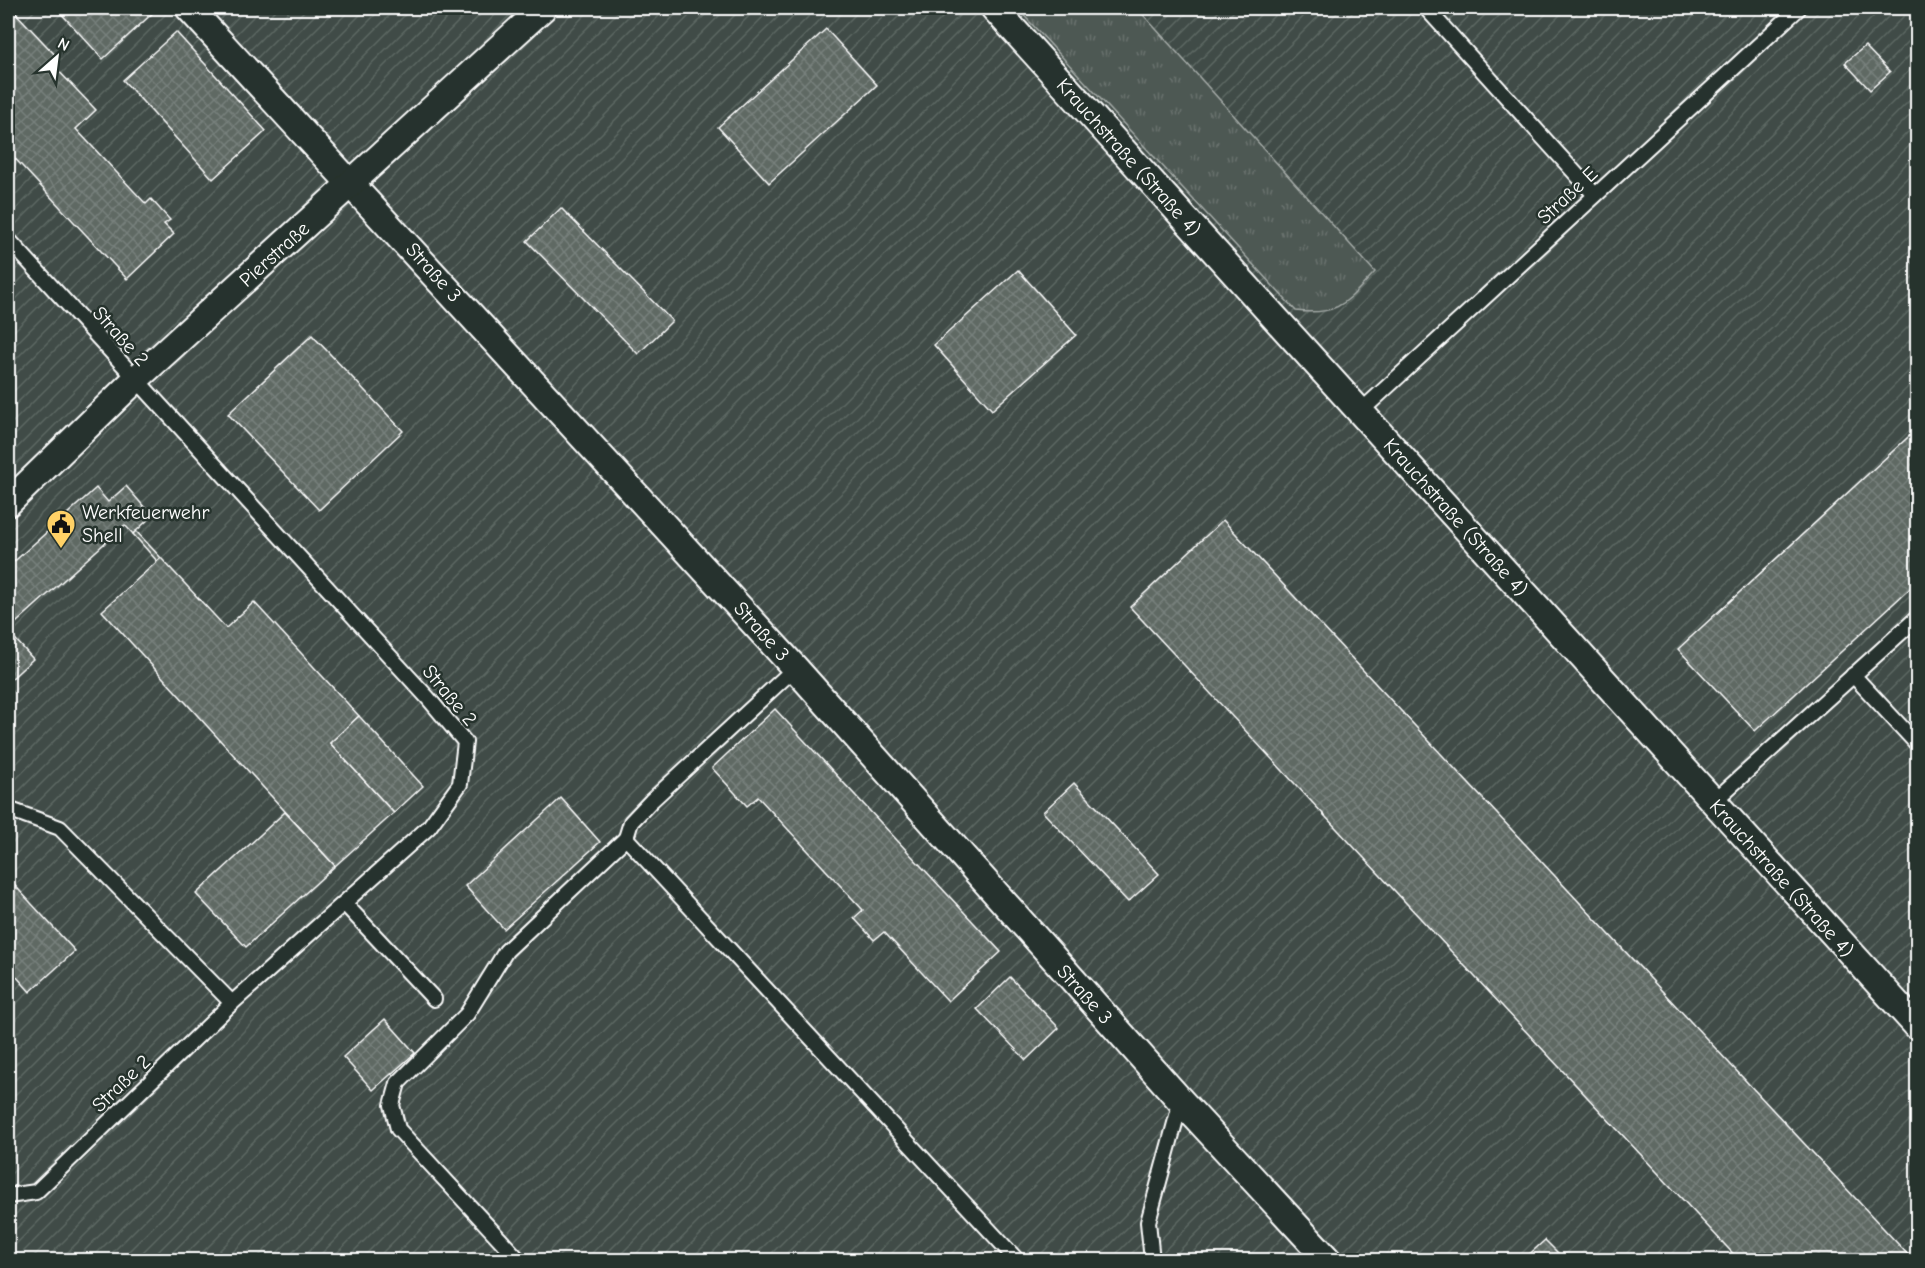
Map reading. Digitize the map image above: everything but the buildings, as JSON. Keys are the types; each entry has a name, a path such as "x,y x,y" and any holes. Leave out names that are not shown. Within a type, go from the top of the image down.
{"street":[{"name":"Straße 3","path":"189,8 795,668 1181,1101 1328,1260"},
{"name":"Pierstraße","path":"8,502 135,380 543,8"},
{"name":"Krauchstraße (Straße 4)","path":"994,8 1917,1028"}],"lane":[{"path":"1426,8 1595,195"},
{"name":"Straße E","path":"1360,412 1799,8"},
{"name":"Straße 2","path":"8,239 428,698 465,742 460,784 429,827 232,1003 36,1192 8,1196"},
{"path":"1713,801 1917,617"},
{"path":"519,1260 398,1129 392,1105 399,1083 467,1014 507,951 626,838 631,822 651,801 795,668"},
{"path":"1853,675 1917,745"},
{"path":"8,809 60,828 232,1003"},
{"path":"626,838 1017,1260"},
{"path":"344,903 434,999"},
{"path":"1152,1260 1148,1222 1181,1101"}],"shaded area":[{"path":"8,8 1917,8 1917,1260 8,1260"}],"green space":[{"path":"1017,8 1137,8 1375,272 1349,298 1333,309 1311,312 1296,311"}],"place":[{"name":"Werkfeuerwehr Shell","path":"61,550"}]}
